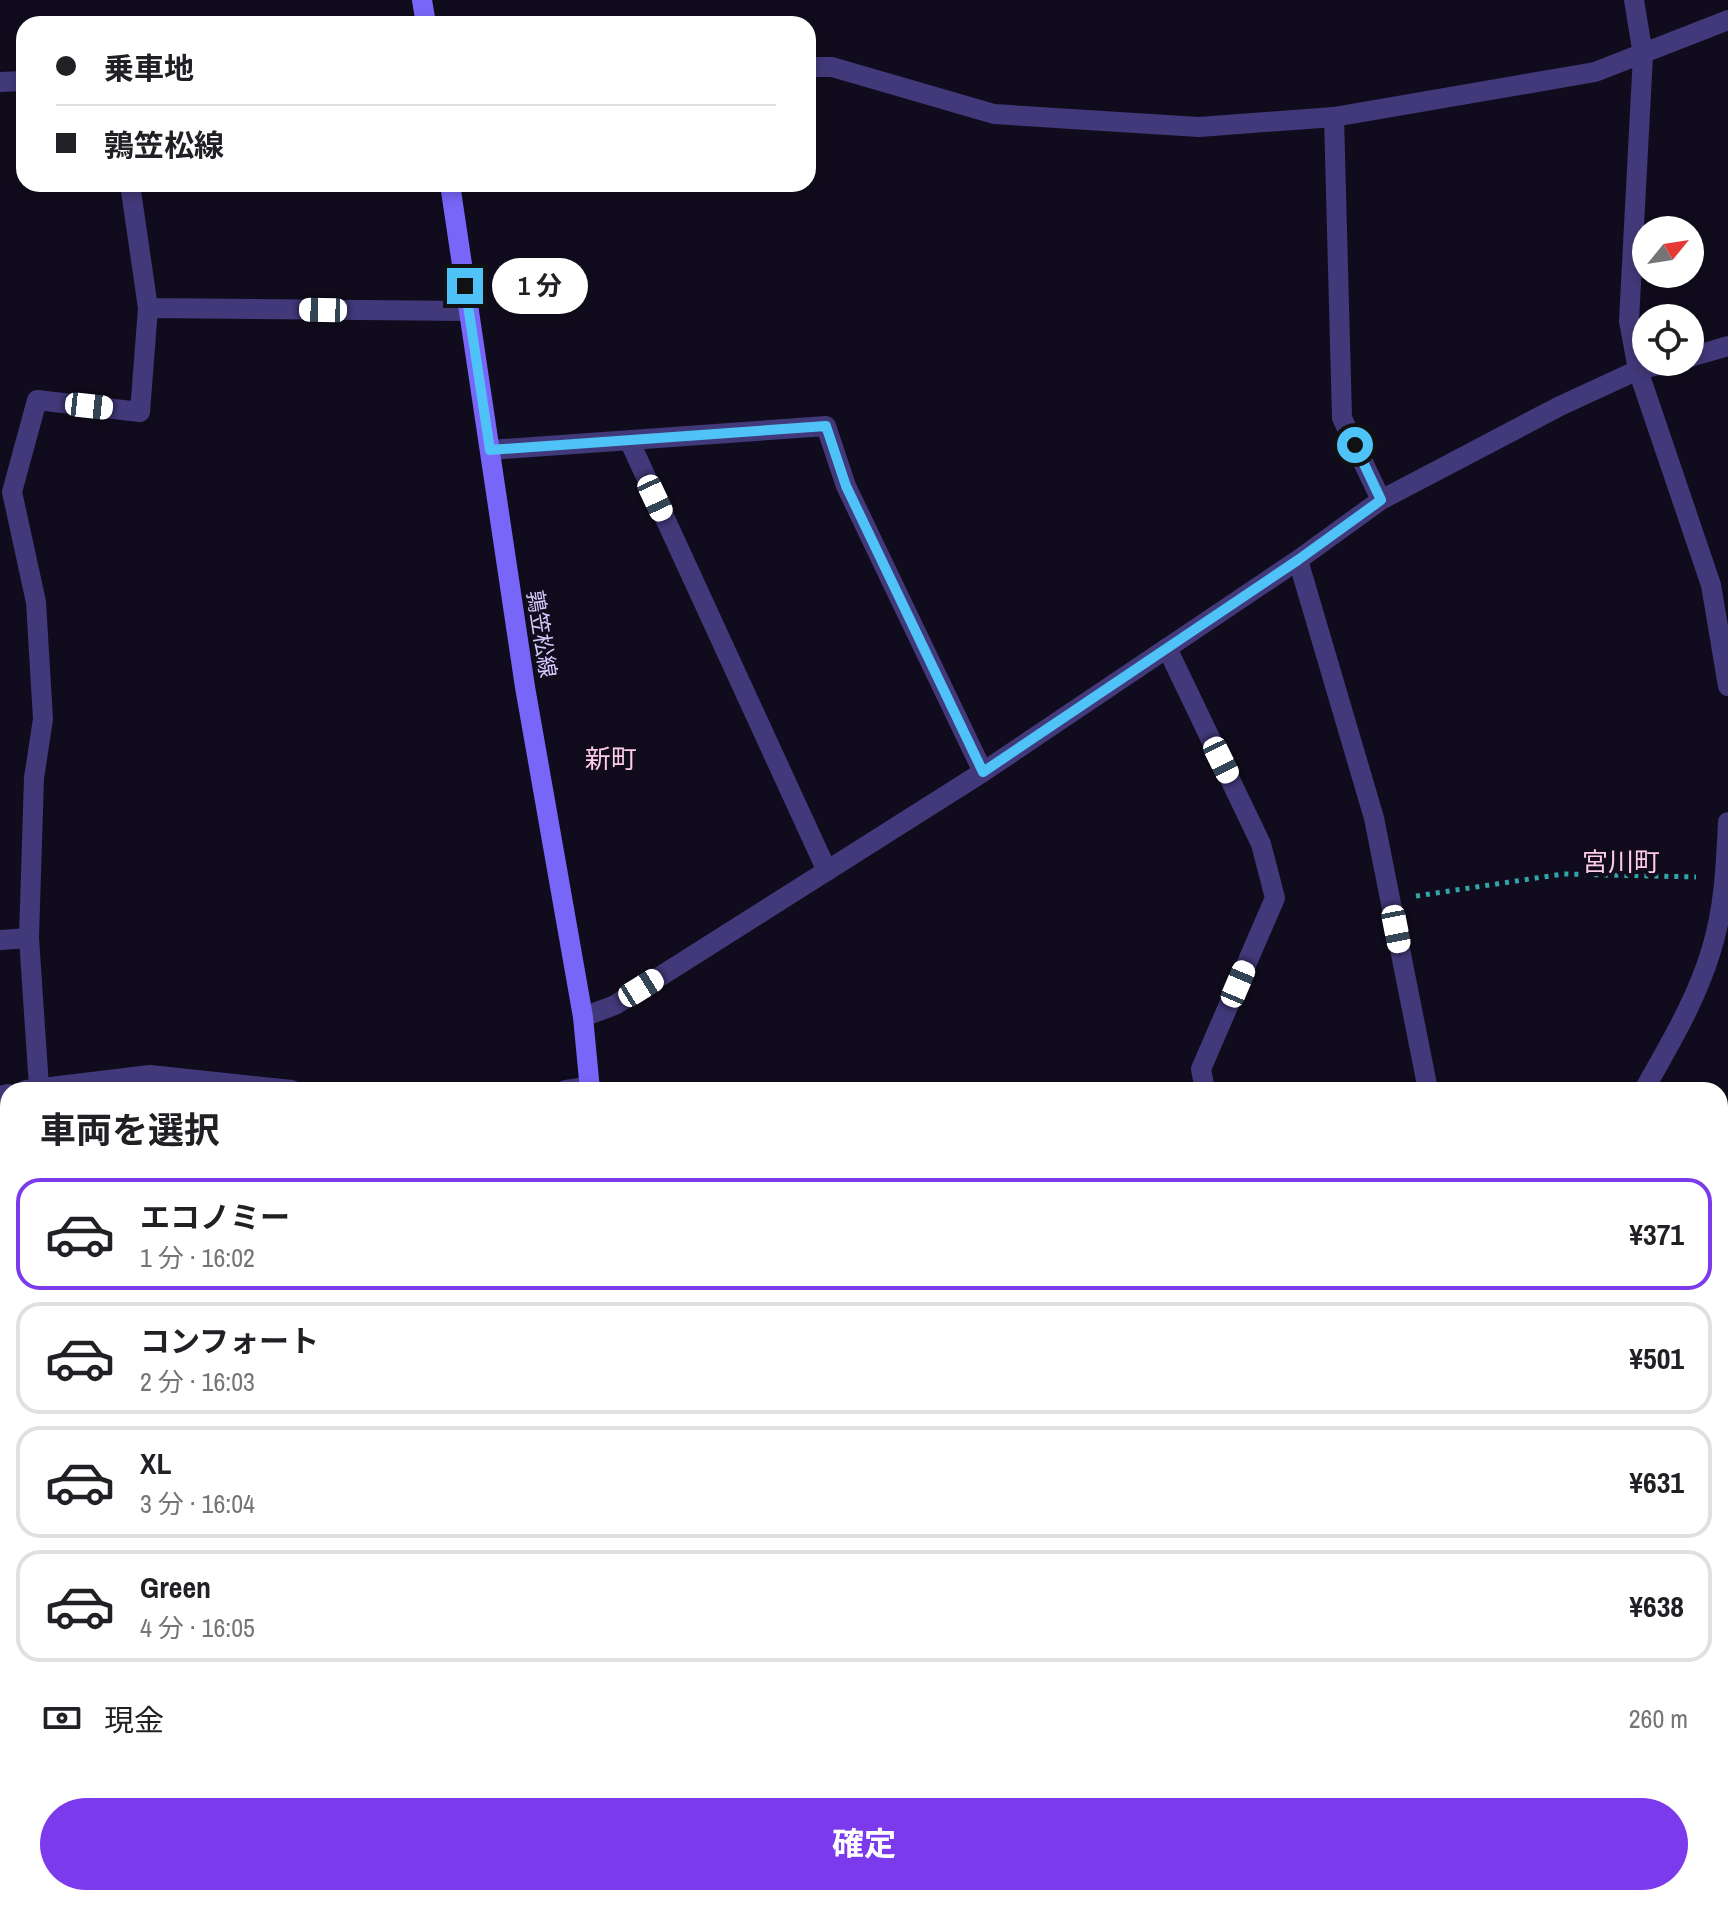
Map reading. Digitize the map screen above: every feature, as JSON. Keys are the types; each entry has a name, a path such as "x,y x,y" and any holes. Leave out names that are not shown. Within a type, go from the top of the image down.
{"main road":[{"name":"鶉笠松線","path":"451,192 525,687 583,1017 589,1082"}],"street":[{"path":"1632,337 1629,321 1643,55 1634,0"},
{"path":"816,67 832,67 994,114 1199,127 1334,117 1595,72 1728,20"},
{"path":"1334,117 1342,418 1381,500"},
{"path":"32,1082 29,938 34,778 43,719 36,602 12,492 37,400 140,412 148,308 131,192"},
{"path":"148,308 469,311"},
{"path":"1704,353 1728,346"},
{"path":"583,1017 615,1005 983,772 1298,560 1381,500 1560,406 1632,373"},
{"path":"1640,376 1711,585 1728,686"},
{"path":"490,450 826,426 846,486 983,772"},
{"path":"629,440 827,871"},
{"path":"1298,560 1308,583 1374,818 1426,1082"},
{"path":"1167,648 1261,844 1275,898 1201,1069 1203,1082"},
{"path":"1648,1082 1688,1010 1712,950 1727,878 1728,822"},
{"path":"0,940 29,938"},
{"path":"86,1082 150,1075 216,1082"}],"path":[{"path":"1390,900 1563,874 1727,878"}],"district":[{"name":"新町","path":"611,759"},
{"name":"宮川町","path":"1621,862"}],"route":[{"path":"465,286 490,450 826,426 846,486 983,772 1298,560 1381,500 1355,445"}]}
